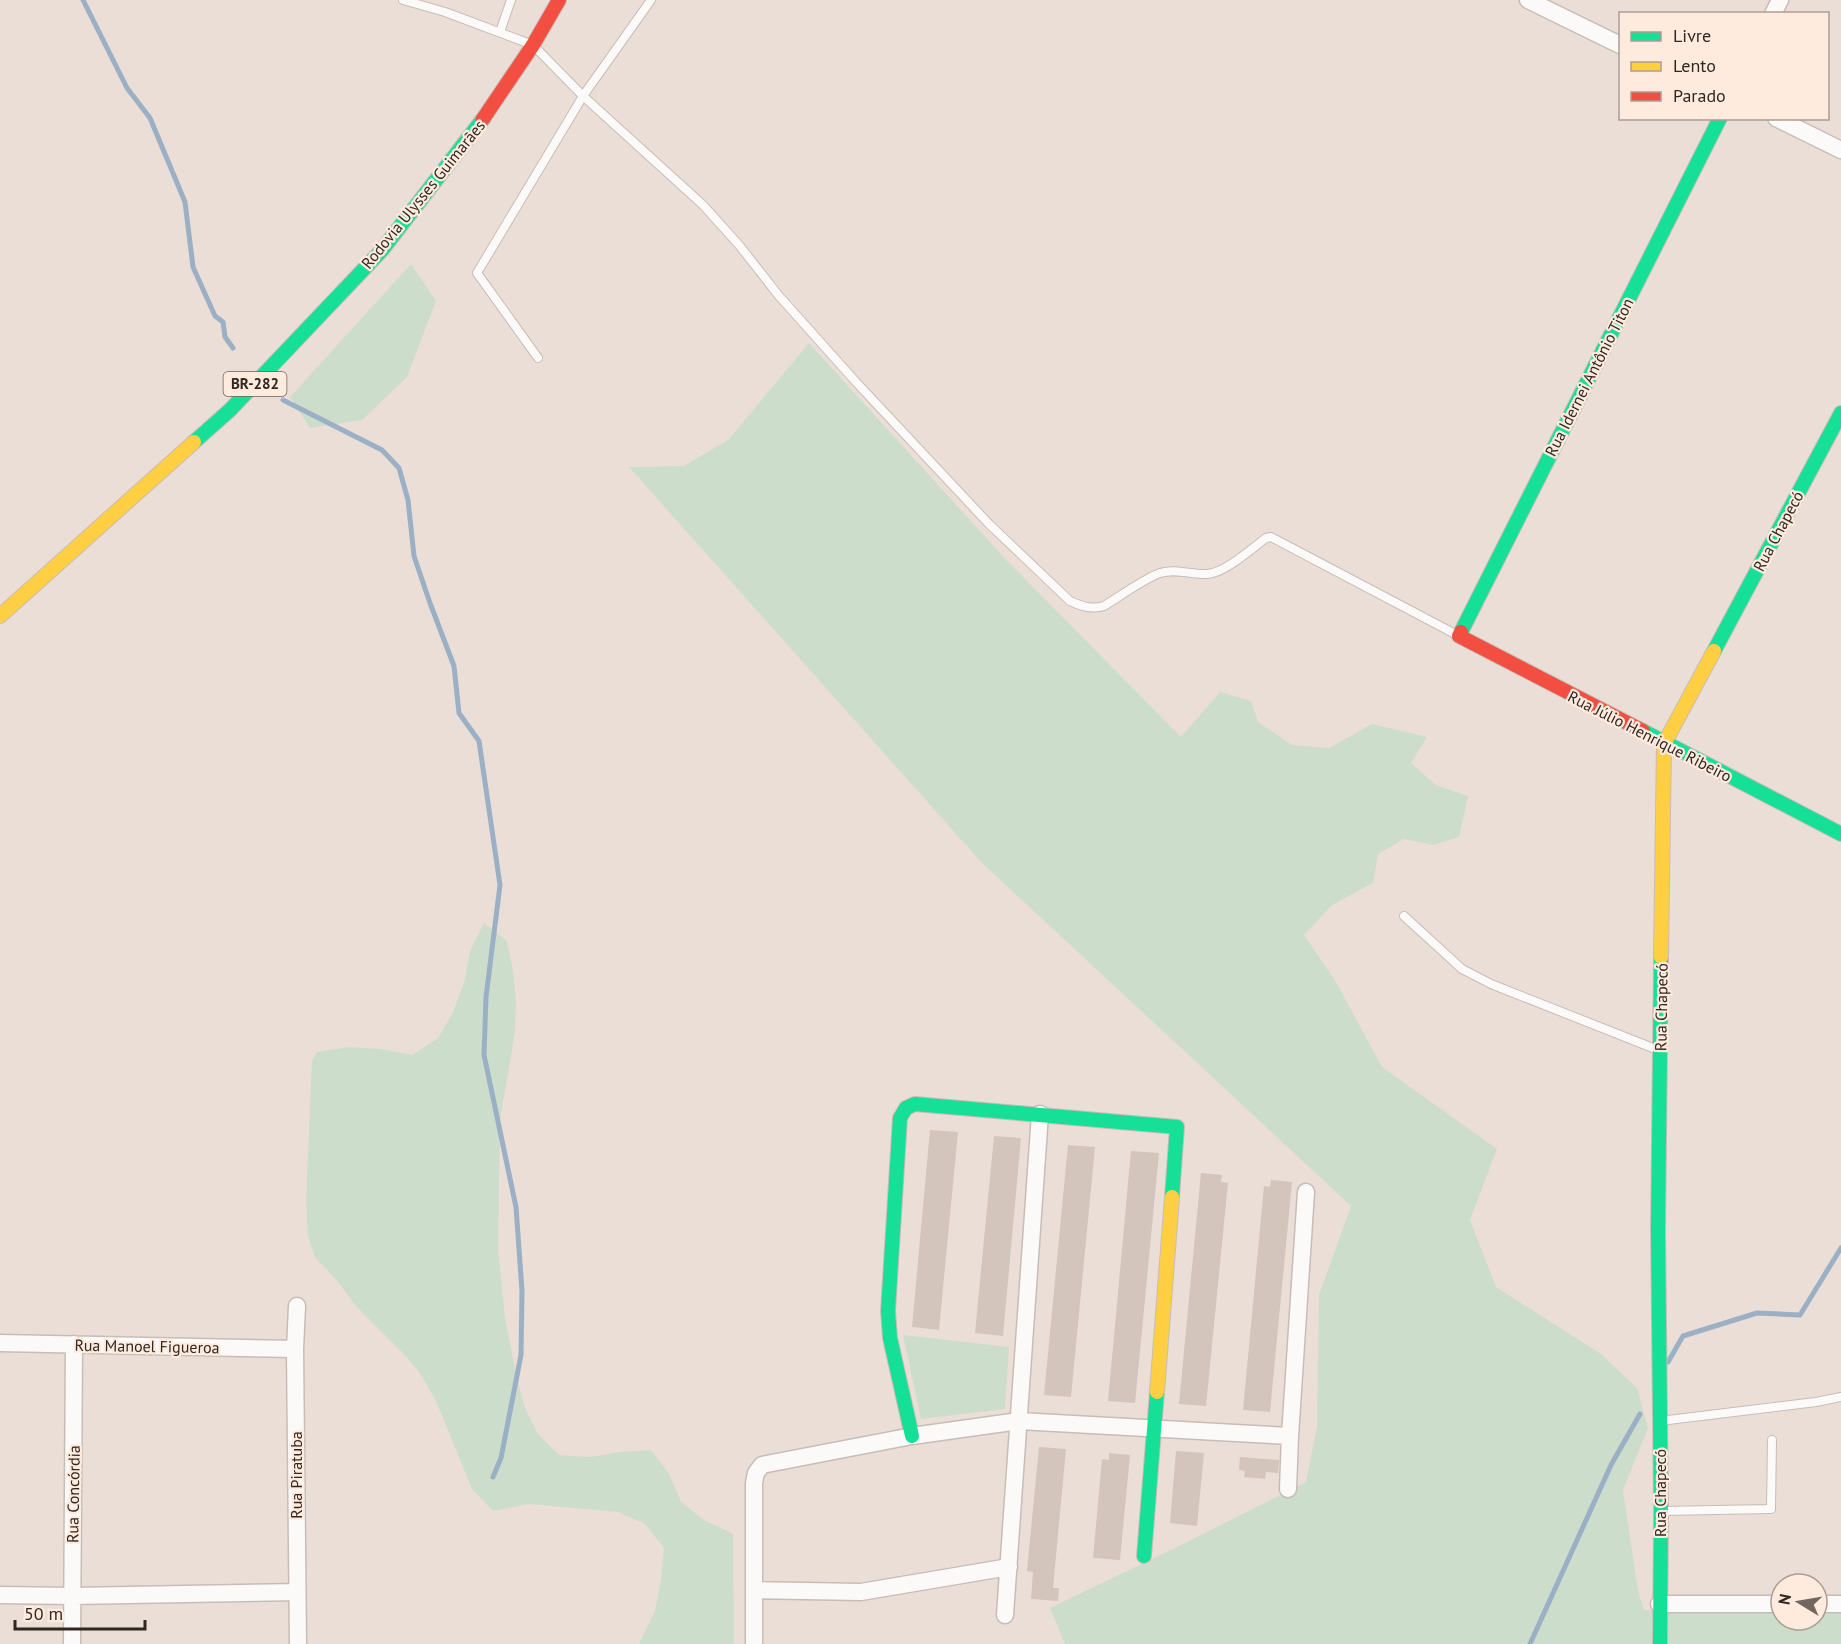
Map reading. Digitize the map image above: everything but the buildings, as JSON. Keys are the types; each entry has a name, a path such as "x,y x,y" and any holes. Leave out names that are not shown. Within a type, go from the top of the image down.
{"main road":[{"name":"Rodovia Ulysses Guimarães","path":"0,616 230,410 382,250 480,124 560,0"},
{"name":"Rua Idernei Antônio Titon","path":"1459,636 1719,120"},
{"name":"Rua Chapecó","path":"1660,1644 1658,1230 1664,744 1841,413"},
{"name":"Rua Júlio Henrique Ribeiro","path":"1459,636 1841,834"},
{"path":"912,1436 890,1338 888,1311 900,1118 906,1108 915,1104 1177,1127 1144,1556"}],"street":[{"path":"1528,0 1619,45"},
{"path":"1780,120 1841,150"},
{"path":"1005,1615 1040,1114"},
{"path":"1288,1489 1306,1192"},
{"name":"Rua Piratuba","path":"297,1306 295,1349 298,1644"},
{"name":"Rua Manoel Figueroa","path":"0,1343 295,1349"},
{"name":"Rua Concórdia","path":"72,1644 74,1344"},
{"path":"754,1644 754,1483 756,1473 762,1465 912,1436 1019,1421 1290,1436"},
{"path":"755,1590 861,1592 1009,1567"},
{"path":"0,1595 297,1592"},
{"path":"1659,1604 1769,1604"}],"lane":[{"path":"403,0 445,12 533,45 583,96 703,205 739,245 779,296 856,382 989,524 1070,602 1097,608 1159,574 1180,570 1210,574 1271,537 1459,636"},
{"path":"500,32 511,0"},
{"path":"538,358 477,273 583,96 651,0"},
{"path":"1404,916 1462,969 1491,984 1661,1052"},
{"path":"1660,1421 1841,1397"},
{"path":"1661,1511 1770,1509 1772,1440"}],"green space":[{"path":"411,264 436,301 407,377 362,420 310,428 290,397"},
{"path":"809,343 1009,563 1181,737 1220,692 1251,701 1258,722 1292,745 1329,748 1372,724 1427,737 1411,763 1436,785 1468,796 1459,837 1433,845 1404,839 1378,854 1373,883 1332,905 1304,935 1336,982 1382,1067 1497,1149 1470,1220 1496,1287 1601,1354 1637,1388 1648,1428 1623,1490 1638,1591 1644,1610 1769,1610 1769,1632 1829,1632 1829,1610 1841,1610 1841,1644 1065,1644 1050,1608 1306,1482 1317,1427 1319,1295 1351,1206 981,862 629,467 684,466 728,440"},
{"path":"484,923 507,941 516,1001 515,1032 500,1120 498,1248 505,1318 525,1408 538,1434 559,1455 590,1457 651,1450 669,1474 681,1502 704,1520 733,1534 734,1644 639,1644 655,1611 664,1548 645,1524 618,1512 529,1504 493,1511 472,1489 436,1401 420,1373 356,1306 315,1257 308,1236 306,1201 312,1061 317,1052 349,1047 381,1049 412,1055 438,1038 453,1012 464,983 470,951"},
{"path":"903,1335 1009,1347 1005,1409 921,1419"}],"waterway":[{"path":"83,0 127,88 150,118 185,202 193,267 215,316 223,322 225,337 233,348"},
{"path":"283,400 382,450 399,468 408,500 414,556 454,666 459,713 479,741 500,885 486,997 484,1055 516,1207 522,1291 521,1355 501,1458 493,1477"},
{"path":"1668,1362 1683,1336 1757,1313 1800,1315 1841,1248"},
{"path":"1530,1644 1611,1465 1640,1414"}],"traffic: fast":[{"path":"194,442 230,410 382,250 483,119"},
{"path":"1461,632 1719,120"},
{"path":"1714,651 1841,413"},
{"path":"1643,731 1841,834"},
{"path":"1660,1644 1658,1230 1661,957"},
{"path":"912,1436 890,1338 888,1311 900,1118 906,1108 915,1104 1177,1127 1172,1197"},
{"path":"1144,1556 1157,1392"}],"traffic: slow":[{"path":"0,616 194,442"},
{"path":"1661,957 1664,744 1714,651"},
{"path":"1157,1392 1172,1197"}],"traffic: jam":[{"path":"483,119 533,45 559,0"},
{"path":"1461,632 1459,636 1643,731"}]}
